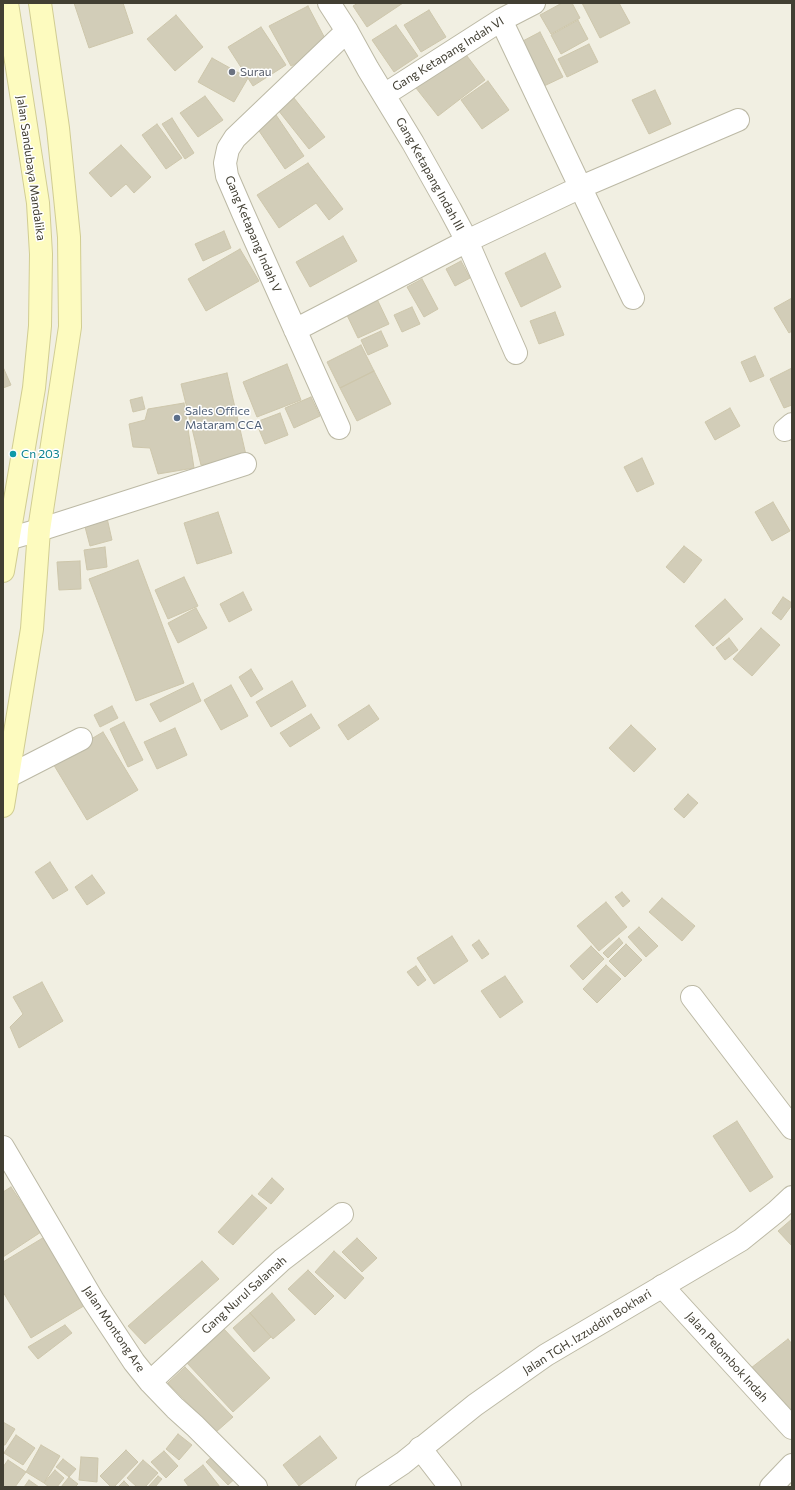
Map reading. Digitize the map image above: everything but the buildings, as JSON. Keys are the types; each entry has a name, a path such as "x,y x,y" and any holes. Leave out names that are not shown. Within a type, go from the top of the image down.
{"main road":[{"name":"Jalan Sandubaya Mandalika","path":"3,572 34,388 40,326 42,254 38,203 7,3"},
{"path":"3,806 32,629 39,530 70,327 69,237 58,128 40,3"}],"street":[{"name":"Gang Ketapang Indah III","path":"329,3 347,30 413,143 467,241 516,353"},
{"name":"Gang Ketapang Indah VI","path":"384,95 501,20 534,3"},
{"path":"501,20 633,298"},
{"name":"Gang Ketapang Indah V","path":"339,428 227,176 226,156 231,143 239,133 347,30"},
{"path":"295,330 467,241 581,187 738,120"},
{"path":"8,538 39,530 245,464"},
{"path":"7,777 81,739"},
{"path":"692,997 792,1128"},
{"name":"Jalan Montong Are","path":"3,1147 106,1320 134,1362 150,1382 256,1487"},
{"name":"Jalan TGH. Izzuddin Bokhari","path":"367,1487 403,1463 475,1405 546,1354 741,1240 792,1197"},
{"name":"Gang Nurul Salamah","path":"150,1382 282,1260 342,1214"},
{"name":"Jalan Pelombok Indah","path":"662,1286 792,1428"},
{"path":"420,1448 450,1487"},
{"path":"771,1487 792,1465"}],"place":[{"name":"Surau","path":"232,72"},
{"name":"Sales Office Mataram CCA","path":"177,418"},
{"name":"Cn 203","path":"13,454"}]}
